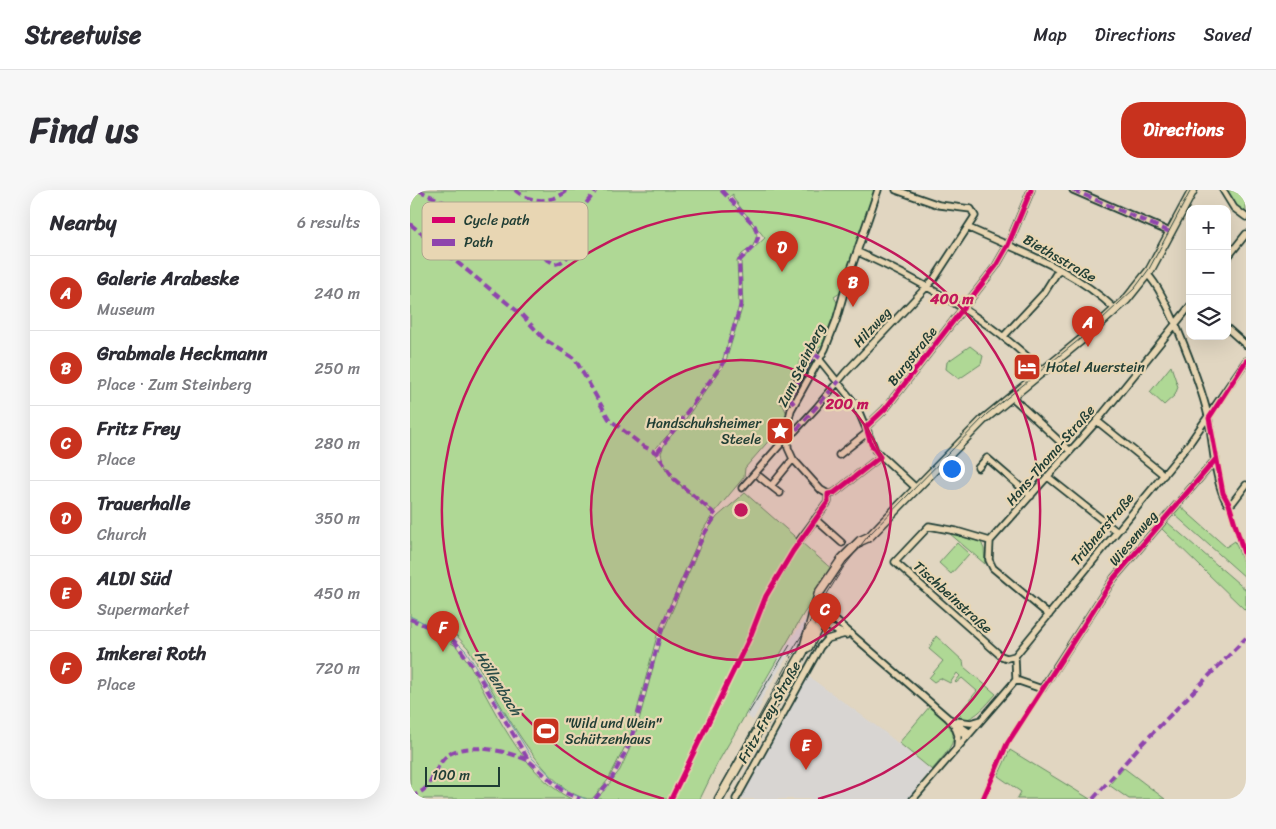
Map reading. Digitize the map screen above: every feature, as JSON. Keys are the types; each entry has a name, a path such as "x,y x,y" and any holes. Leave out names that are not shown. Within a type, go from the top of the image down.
{"main road":[{"path":"719,799 803,652 810,632 815,601 822,587 848,554 860,542 870,537 983,420 1115,309 1147,274 1192,190"},
{"path":"803,652 810,644 822,622 816,613 822,587"}],"street":[{"name":"Zum Steinberg","path":"742,488 786,437 794,404 790,397 807,362 814,354 820,358 836,321 878,190"},
{"path":"896,190 939,206 971,209 975,216 969,228"},
{"name":"Burgstraße","path":"840,456 867,430 990,275 1008,245 1031,190"},
{"path":"1073,190 1082,192 1170,232"},
{"path":"1223,190 1234,208 1246,217"},
{"name":"Biethsstraße","path":"969,228 1033,254 1059,269 1115,309"},
{"name":"Hilzweg","path":"786,437 798,428 926,288 969,228"},
{"path":"1231,253 1246,234"},
{"path":"858,252 964,309 1004,337 1042,371"},
{"path":"1004,337 1044,293 1059,269"},
{"path":"1147,274 1154,281 1175,323 1209,418 1223,493 1229,504 1233,502 1246,485"},
{"name":"Hans-Thoma-Straße","path":"990,541 1097,421 1186,311"},
{"path":"1231,332 1246,345"},
{"path":"820,358 856,405 871,444 880,457 916,488"},
{"name":"Trübnerstraße","path":"1015,656 1209,418 1246,362"},
{"path":"1015,400 1022,409 1070,451"},
{"path":"1097,421 1164,475"},
{"path":"786,437 793,459 820,490 828,494 834,493 880,457"},
{"path":"978,468 987,458 1031,496"},
{"name":"Wiesenweg","path":"1016,680 1042,689 1114,578 1216,458"},
{"path":"771,486 793,459"},
{"path":"760,477 780,492"},
{"path":"1048,477 1116,531"},
{"path":"800,540 828,502 828,494"},
{"path":"815,519 842,543"},
{"name":"Tischbeinstraße","path":"990,541 956,531 929,526 895,562 1001,656 1006,658 1015,656"},
{"path":"990,541 989,560 993,568 1048,615"},
{"path":"829,607 835,620 968,735"},
{"path":"810,632 822,622 835,620"},
{"path":"822,622 857,640"},
{"path":"822,622 827,639 845,634"},
{"name":"Fritz-Frey-Straße","path":"736,799 818,649 827,639"},
{"path":"913,799 1016,680 1015,656"},
{"path":"955,723 971,723 981,720"},
{"path":"955,723 958,736 957,747"}],"shaded area":[{"path":"821,599 823,608 797,650 787,657 760,702 762,703 753,720 745,715 790,640"},
{"path":"808,676 883,731 931,770 908,799 733,799"}],"green space":[{"path":"410,190 876,190 840,293 834,297 838,304 822,345 802,357 780,403 787,414 783,428 779,429 745,468 744,477 715,512 675,479 668,471 661,453 665,443 684,421 725,364 743,305 741,260 765,238 733,198 733,194 728,198 752,225 757,235 753,246 742,254 737,261 739,306 721,365 679,423 655,449 654,453 673,479 713,514 703,530 658,632 630,737 608,780 592,799 574,794 556,780 538,761 521,737 468,648 456,635 451,643 456,646 466,659 498,717 523,756 537,773 571,799 410,799"},
{"path":"1227,190 1246,190 1246,216 1235,208"},
{"path":"970,346 983,356 981,364 959,379 946,369 947,362"},
{"path":"1171,366 1178,387 1175,395 1164,405 1150,392"},
{"path":"745,493 834,571 804,613 717,764 700,799 597,799 620,770 634,739 662,634 706,533 717,517"},
{"path":"1180,506 1226,547 1235,541 1246,571 1246,578 1174,514"},
{"path":"1167,522 1246,590 1246,611 1161,528"},
{"path":"949,533 981,542 984,549 985,564"},
{"path":"957,543 969,554 951,574 939,563"},
{"path":"936,636 963,661 964,667 996,694 973,717 962,721 958,718 961,715 959,713 977,691 962,678 956,683 960,676 957,673 950,683 940,678 934,682 929,678 943,661 929,649"},
{"path":"930,706 948,724 953,737 948,751 932,770 899,743"},
{"path":"1010,750 1090,799 1017,799 1021,792 998,776"},
{"path":"1124,768 1165,799 1129,799 1109,785"}],"waterway":[{"name":"Höllenbach","path":"410,616 437,629"},
{"name":"Höllenbach","path":"439,630 451,636 466,651 532,758 552,777"},
{"name":"Höllenbach","path":"555,781 569,793 586,799"}],"tram line":[{"path":"789,656 843,568 868,536 987,414 1085,335 1135,288 1149,269 1191,190"},
{"path":"748,714 790,645"}],"railway":[{"path":"714,799 795,651"}],"marked path":[{"path":"418,190 443,202"},
{"path":"515,190 527,197 541,200 555,198 568,190"},
{"path":"587,202 596,190"},
{"path":"657,453 723,363 741,304 739,261 755,245 758,238 755,226 721,190"},
{"path":"1073,190 1170,232"},
{"path":"410,224 422,234"},
{"path":"454,260 522,315 544,339 575,359 609,419 643,446 657,453 674,479 716,515 703,536 664,622 630,743 612,778 595,799"},
{"path":"548,260 555,264 563,260"},
{"path":"794,404 789,397 814,354 820,358"},
{"path":"786,436 798,428 839,381"},
{"path":"410,619 447,635 456,643 479,676 529,761 564,792 580,799"},
{"path":"1093,799 1139,747 1246,638"},
{"path":"410,797 418,794 427,786 442,761 450,754 460,750 471,748 497,751 529,761"}],"cycle path":[{"path":"671,799 750,637 766,596 793,551 828,502 828,494 834,493 880,457 871,444 866,427 885,409 996,266 1008,245 1031,190"},
{"path":"1246,361 1209,418 1223,493 1229,504 1246,560"},
{"path":"983,799 1007,744 1114,578 1216,459"}],"place":[{"name":"Trauerhalle","path":"782,272"},
{"name":"Grabmale Heckmann","path":"853,307"},
{"name":"Galerie Arabeske","path":"1088,347"},
{"name":"Hotel Auerstein","path":"1027,367"},
{"name":"Handschuhsheimer Steele","path":"780,431"},
{"name":"Fritz Frey","path":"825,634"},
{"name":"Imkerei Roth","path":"443,652"},
{"name":"\"Wild und Wein\" Schützenhaus","path":"546,731"},
{"name":"ALDI Süd","path":"806,770"}]}
